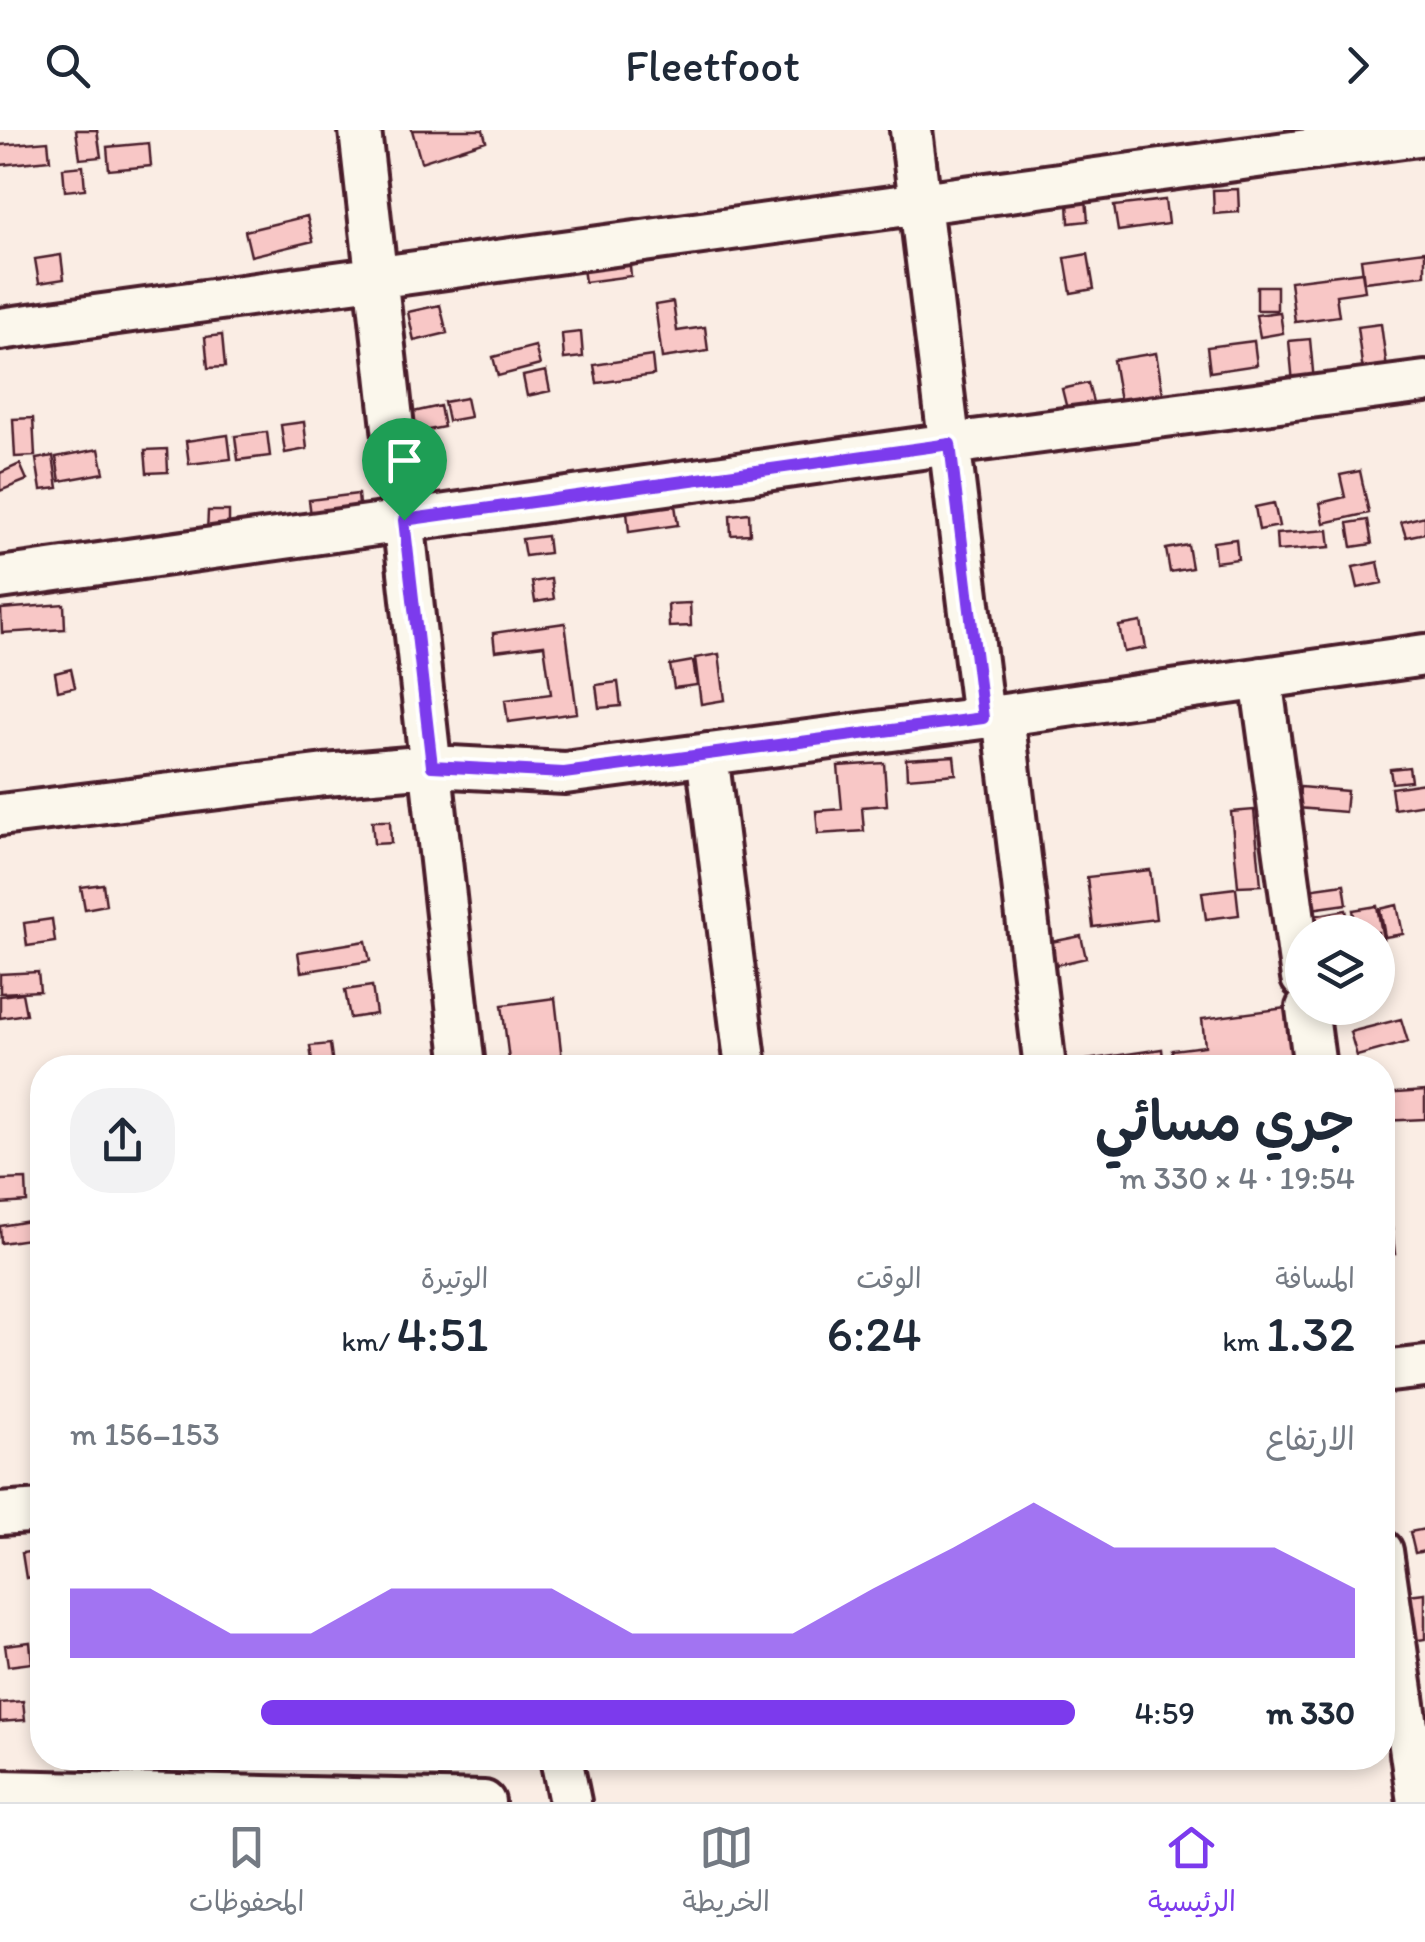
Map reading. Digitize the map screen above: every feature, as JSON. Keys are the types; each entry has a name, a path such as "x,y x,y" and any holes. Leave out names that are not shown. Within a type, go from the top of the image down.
{"street":[{"path":"360,130 463,1055"},
{"path":"911,130 950,444 1044,1055"},
{"path":"0,329 1425,134"},
{"path":"0,578 950,444 1425,382"},
{"path":"0,815 324,775 432,766 564,773 1425,655"},
{"path":"1261,678 1293,915"},
{"path":"707,754 744,1055"},
{"path":"1309,1025 1313,1055"},
{"path":"1395,1370 1425,1367"},
{"path":"0,1514 30,1511"},
{"path":"1395,1642 1418,1802"},
{"path":"564,1770 570,1802"},
{"path":"0,1791 484,1802"}],"building":[{"path":"76,130 97,130 101,157 80,159"},
{"path":"412,130 483,130 486,141 421,162"},
{"path":"48,141 50,160 0,165 0,145"},
{"path":"149,143 151,166 109,170 107,147"},
{"path":"83,166 85,189 65,191 63,168"},
{"path":"1238,189 1239,212 1214,214 1213,190"},
{"path":"1086,199 1088,221 1069,223 1068,201"},
{"path":"1165,200 1168,224 1118,231 1114,206"},
{"path":"307,216 313,241 251,256 245,231"},
{"path":"1425,251 1425,275 1364,282 1361,259"},
{"path":"1088,254 1094,289 1071,293 1065,258"},
{"path":"61,255 64,279 39,283 35,259"},
{"path":"629,256 631,276 585,282 582,262"},
{"path":"1362,272 1365,291 1336,295 1339,316 1295,322 1290,281"},
{"path":"1257,286 1277,286 1277,310 1257,310"},
{"path":"673,302 677,331 705,327 708,351 662,358 655,305"},
{"path":"440,305 447,333 414,341 408,312"},
{"path":"1280,312 1283,333 1260,337 1256,315"},
{"path":"1381,324 1387,369 1363,372 1357,327"},
{"path":"581,332 583,357 564,359 562,334"},
{"path":"222,335 225,367 208,368 205,337"},
{"path":"1310,339 1314,382 1293,383 1289,341"},
{"path":"1254,341 1257,365 1210,372 1207,347"},
{"path":"535,346 540,365 498,376 493,357"},
{"path":"1156,353 1163,394 1120,401 1113,360"},
{"path":"652,356 654,375 597,383 594,365"},
{"path":"546,371 550,391 527,396 523,376"},
{"path":"1088,383 1094,406 1068,413 1062,389"},
{"path":"466,398 470,417 448,421 444,402"},
{"path":"440,406 444,427 413,433 409,413"},
{"path":"33,418 35,456 15,457 13,419"},
{"path":"304,422 307,449 285,453 281,425"},
{"path":"267,432 270,456 238,460 235,436"},
{"path":"228,435 231,459 189,464 186,441"},
{"path":"99,449 104,473 60,481 56,457"},
{"path":"167,449 168,472 147,473 145,450"},
{"path":"53,456 58,488 41,490 36,459"},
{"path":"20,464 27,480 0,491 0,473"},
{"path":"1360,471 1369,513 1324,523 1320,503 1345,497 1340,475"},
{"path":"358,494 360,517 312,523 309,500"},
{"path":"1274,503 1279,526 1259,530 1255,507"},
{"path":"675,505 678,525 629,532 627,512"},
{"path":"208,511 229,511 229,533 207,533"},
{"path":"749,513 750,534 731,535 730,515"},
{"path":"1425,516 1425,533 1406,537 1401,522"},
{"path":"1368,520 1372,544 1352,547 1348,523"},
{"path":"1328,530 1330,547 1277,551 1276,534"},
{"path":"547,536 549,553 525,556 522,539"},
{"path":"1236,539 1238,559 1215,562 1213,542"},
{"path":"1188,545 1192,568 1170,572 1166,549"},
{"path":"1378,562 1382,583 1358,588 1353,567"},
{"path":"551,579 554,599 535,602 532,582"},
{"path":"690,603 691,626 669,627 668,604"},
{"path":"64,604 65,629 2,633 1,609"},
{"path":"1141,622 1146,648 1124,652 1119,626"},
{"path":"565,623 577,713 508,722 505,700 551,694 544,645 495,651 493,633"},
{"path":"719,654 725,700 701,704 695,658"},
{"path":"693,661 697,685 674,688 670,665"},
{"path":"71,669 75,687 58,691 55,673"},
{"path":"618,682 621,706 599,708 596,685"},
{"path":"954,756 956,774 907,778 906,759"},
{"path":"884,763 887,805 862,807 864,831 818,834 816,811 842,809 838,766"},
{"path":"1409,767 1411,781 1392,783 1390,769"},
{"path":"1425,783 1425,804 1394,809 1391,788"},
{"path":"1300,787 1347,791 1345,812 1298,808"},
{"path":"1254,810 1261,885 1238,886 1231,812"},
{"path":"372,821 390,821 391,843 374,844"},
{"path":"1150,870 1156,919 1093,927 1087,877"},
{"path":"103,884 106,905 85,909 81,887"},
{"path":"1344,884 1347,904 1311,909 1308,889"},
{"path":"1236,888 1239,915 1206,919 1202,892"},
{"path":"1397,905 1403,934 1395,935 1395,915 1381,915 1380,909"},
{"path":"1377,906 1379,915 1354,915 1353,910"},
{"path":"1346,910 1347,915 1318,915"},
{"path":"52,919 55,942 27,946 24,923"},
{"path":"1081,936 1086,958 1056,965 1051,942"},
{"path":"366,941 370,961 301,972 298,952"},
{"path":"38,972 40,991 0,993 0,974"},
{"path":"372,986 376,1014 350,1018 345,990"},
{"path":"22,993 26,1014 0,1018 0,996"},
{"path":"555,998 562,1055 508,1055 502,1005"},
{"path":"1285,1008 1292,1055 1173,1055 1172,1050 1205,1046 1202,1019"},
{"path":"1401,1019 1408,1042 1357,1055 1350,1032 1395,1025 1395,1021"},
{"path":"330,1044 332,1055 311,1055 310,1046"},
{"path":"1162,1049 1163,1055 1120,1055"},
{"path":"1425,1091 1425,1119 1395,1120 1395,1093"},
{"path":"26,1179 27,1202 0,1204 0,1180"},
{"path":"30,1221 30,1239 1,1243 0,1226"},
{"path":"1425,1529 1425,1551 1415,1553 1410,1532"},
{"path":"30,1552 30,1577 26,1578 22,1553"},
{"path":"1425,1593 1425,1639 1406,1642 1399,1596"},
{"path":"30,1642 30,1663 8,1666 5,1645"},
{"path":"23,1701 25,1720 0,1722 0,1703"}],"route":[{"path":"950,444 983,718 564,773 432,766 404,520 950,444"}]}
